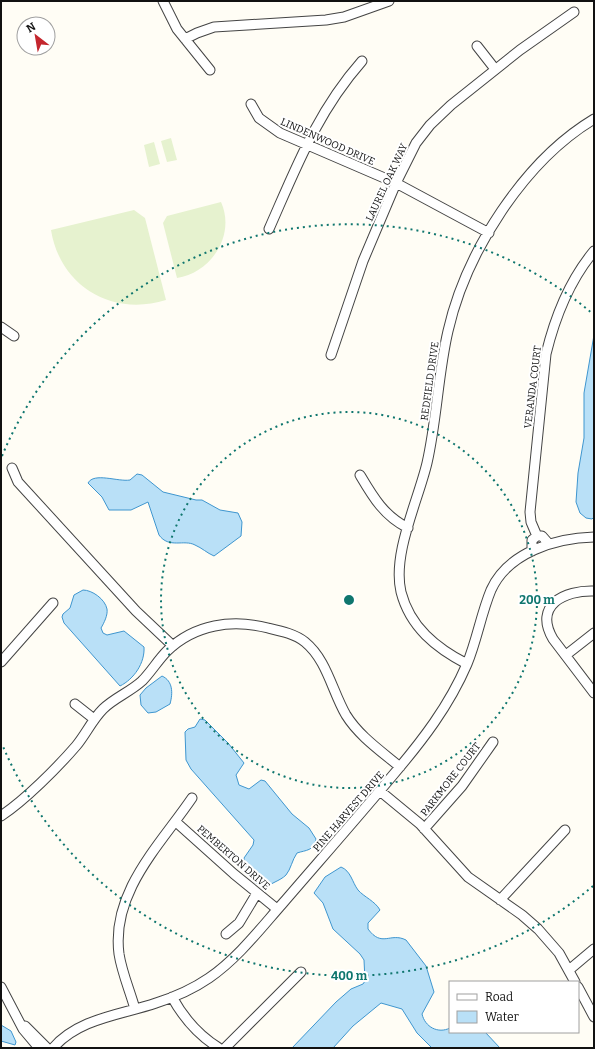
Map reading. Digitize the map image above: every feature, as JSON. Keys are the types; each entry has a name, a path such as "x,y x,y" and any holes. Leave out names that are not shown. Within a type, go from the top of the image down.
{"street":[{"path":"163,1 177,29 210,70"},
{"path":"185,39 214,27 326,20 344,17 364,6 389,1"},
{"name":"LAUREL OAK WAY","path":"331,356 354,284 396,183 416,143 430,125 451,105 495,69 574,12"},
{"path":"477,46 495,69"},
{"path":"269,229 306,145 332,98 362,61"},
{"name":"LINDENWOOD DRIVE","path":"251,104 256,114 264,123 289,138 396,183 489,233"},
{"name":"REDFIELD DRIVE","path":"467,664 430,641 416,625 408,610 399,585 402,545 419,494 430,449 443,358 451,318 466,276 489,233 509,201 535,168 558,145 594,119"},
{"name":"VERANDA COURT","path":"537,536 531,522 530,512 546,354 551,334 564,299 576,276 594,250"},
{"path":"1,327 14,336"},
{"path":"12,468 15,478 23,487 136,611 172,646"},
{"path":"360,475 384,512 396,522 408,528"},
{"path":"532,551 532,540 537,536 542,536 549,544"},
{"name":"PINE HARVEST DRIVE","path":"53,1048 64,1038 87,1025 105,1017 172,997 202,982 226,965 278,909 380,791 437,720 467,664 493,586 501,574 512,563 532,551 549,544 594,537"},
{"path":"594,591 572,593 560,598 553,603 548,611 546,620 547,629 594,693"},
{"path":"1,662 54,603"},
{"path":"1,816 16,805 75,747 94,719 109,704 144,679 172,646 185,637 204,629 231,623 256,625 299,638 312,649 320,661 350,721 366,738 400,767"},
{"path":"566,655 594,633"},
{"path":"75,704 94,719"},
{"name":"PARKMORE COURT","path":"424,829 462,786 493,742"},
{"path":"380,791 424,829 465,874 522,915 538,929 559,953 576,981"},
{"path":"135,1009 119,953 120,917 133,883 192,798"},
{"name":"PEMBERTON DRIVE","path":"176,822 257,893 278,909"},
{"path":"500,900 565,830"},
{"path":"226,934 239,923 257,893"},
{"path":"570,970 594,949"},
{"path":"225,1048 301,972"},
{"path":"1,987 11,1010 26,1034 39,1048"},
{"path":"579,989 594,1017"},
{"path":"172,997 182,1014 195,1030 219,1048"},
{"path":"19,1022 47,1048"}],"green space":[{"path":"171,138 177,160 167,162 161,141"},
{"path":"154,142 160,164 149,167 144,145"},
{"path":"221,202 225,215 225,227 223,239 217,250 210,260 200,269 189,275 177,278 163,223 167,216"},
{"path":"134,210 145,218 166,300 146,304 127,304 108,300 92,292 77,281 65,267 56,250 51,230"}],"water":[{"path":"594,335 594,517 592,519 586,518 580,513 576,502 578,473 584,438 584,393"},
{"path":"137,474 142,475 163,492 196,500 202,500 220,510 238,513 242,522 241,536 214,556 191,543 167,542 159,535 148,502 131,510 109,510 102,497 88,483 95,478 130,480"},
{"path":"83,590 87,590 98,596 106,605 107,614 101,628 103,633 107,635 124,631 144,647 143,659 138,670 130,679 120,686 64,623 62,617 63,614 70,608 74,595"},
{"path":"162,676 166,678 170,684 172,696 170,704 156,712 148,713 141,705 140,695 146,688"},
{"path":"200,719 205,720 228,743 244,763 236,775 239,785 249,789 261,780 265,781 292,814 309,828 316,839 311,848 297,853 286,875 268,885 262,886 257,884 250,876 245,864 244,858 253,845 254,840 191,769 186,760 185,732 188,729 195,727"},
{"path":"341,867 347,871 358,890 380,910 368,923 368,929 378,938 400,938 406,940 426,966 434,992 422,1014 429,1026 437,1030 449,1028 449,1033 486,1033 500,1048 432,1048 417,1033 402,1009 381,1003 353,1026 333,1048 292,1048 336,1002 351,989 363,984 365,981 364,960 360,954 333,929 323,903 314,893 325,877"},
{"path":"1,1025 11,1031 16,1042 15,1045 1,1041"}]}
